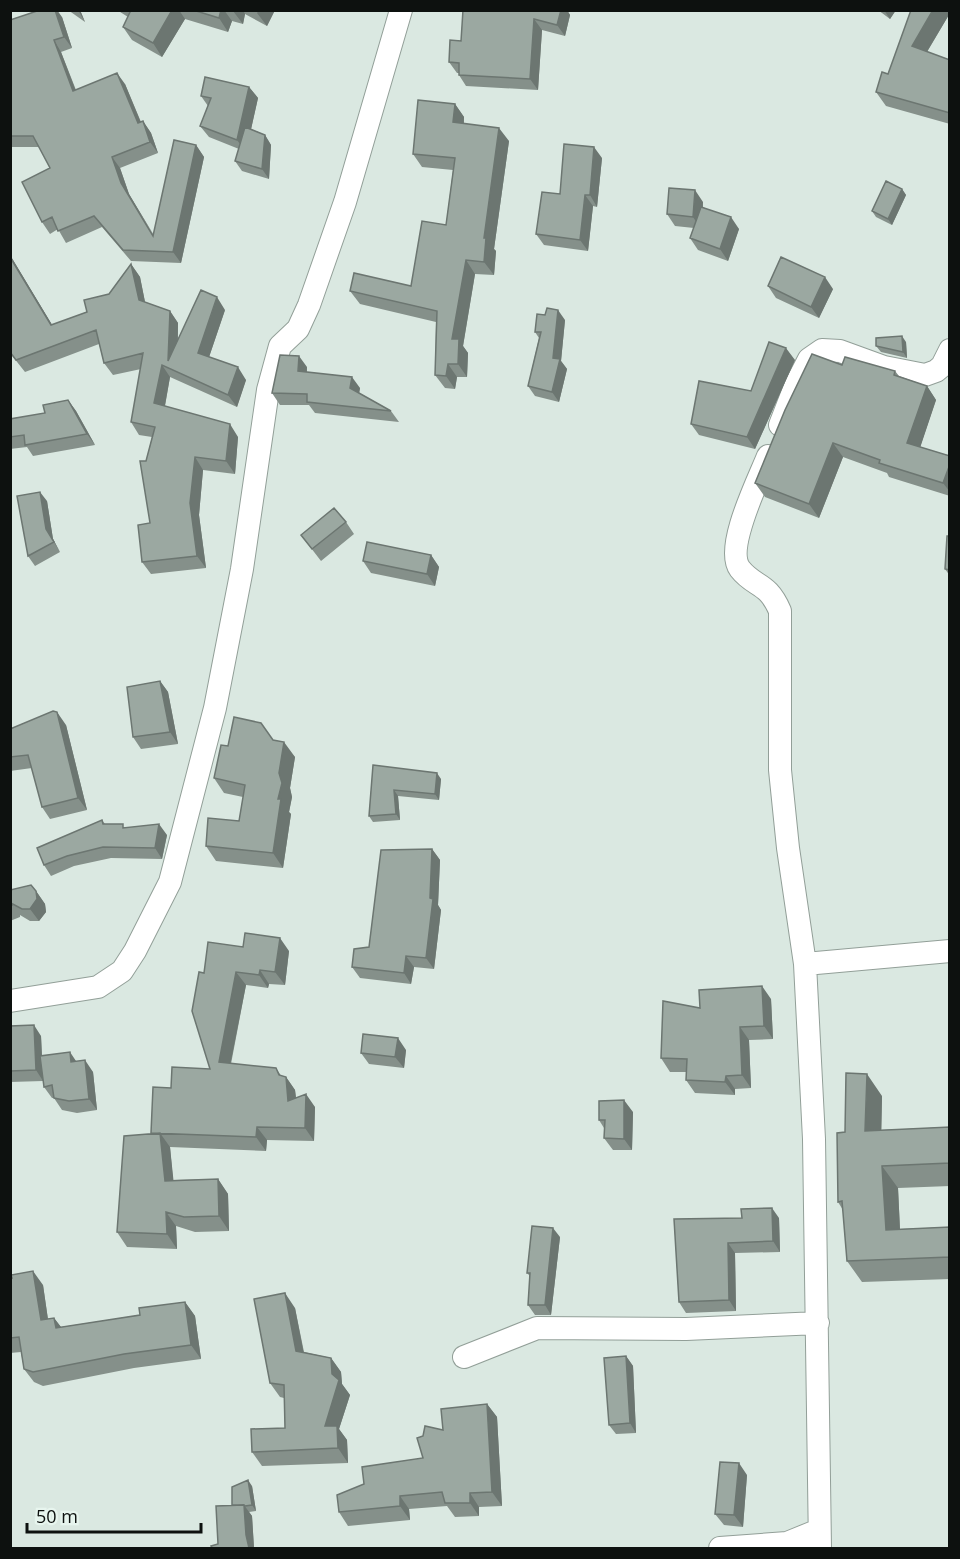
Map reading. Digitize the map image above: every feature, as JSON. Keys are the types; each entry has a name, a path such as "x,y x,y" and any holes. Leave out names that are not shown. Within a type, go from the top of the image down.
{"street":[{"path":"10,1001 98,987 122,971 135,951 170,882 224,662 244,558 268,390 280,346 298,329 309,305 345,202 401,10"},
{"path":"720,1548 820,1539 813,1105 805,964 788,848 780,770 780,611 765,586 739,568 734,555 738,536 796,384 815,353 831,349 884,367 925,375 936,372 942,366 950,350"},
{"path":"805,964 950,951"},
{"path":"464,1357 537,1328 686,1329 818,1323"}],"building":[{"path":"40,10 55,10 64,37 54,40 73,91 117,73 138,123 143,121 150,142 112,157 121,183 153,236 174,140 196,145 173,252 123,250 94,216 58,231 52,217 42,222 22,182 50,168 33,136 10,136 10,20"},
{"path":"131,10 172,10 153,43 123,27"},
{"path":"193,10 221,10 219,18"},
{"path":"463,10 561,10 557,25 534,19 530,79 459,75 459,63 449,62 450,40 461,41"},
{"path":"911,10 933,10 912,46 950,60 950,113 876,92 882,72 888,74"},
{"path":"205,77 249,87 237,140 200,126 211,98 201,96"},
{"path":"418,100 455,104 453,122 499,128 484,238 486,238 484,262 466,260 452,339 459,339 458,364 448,364 446,376 435,375 437,311 350,291 354,273 411,286 422,221 446,225 455,158 413,154"},
{"path":"245,127 265,135 262,169 235,161"},
{"path":"564,144 594,147 590,195 585,195 580,240 536,234 542,192 560,194"},
{"path":"886,181 902,189 888,219 872,211"},
{"path":"669,188 695,190 693,217 667,214"},
{"path":"701,207 731,217 720,249 690,238"},
{"path":"10,257 51,325 87,312 84,300 109,294 131,264 139,300 170,311 168,361 201,290 217,297 198,353 238,367 228,395 162,365 154,403 230,424 226,461 195,457 190,503 197,556 142,562 138,525 150,523 140,461 146,461 155,427 131,422 143,353 104,363 96,330 16,360 10,352"},
{"path":"781,257 825,277 811,307 768,286"},
{"path":"547,308 558,310 553,358 560,359 552,392 528,386 541,332 535,332 537,314 545,315"},
{"path":"902,336 903,352 876,346 876,338"},
{"path":"769,342 786,348 747,437 691,424 699,381 751,391"},
{"path":"812,354 842,365 845,357 895,371 894,375 927,386 907,443 950,456 950,464 943,483 879,463 880,460 833,443 809,504 755,483 785,410"},
{"path":"280,355 299,356 298,371 352,377 350,388 391,411 307,402 307,394 272,393"},
{"path":"68,400 87,434 25,445 24,435 10,437 10,419 45,413 43,405"},
{"path":"40,492 46,529 54,542 28,556 17,496"},
{"path":"334,508 346,522 312,549 301,535"},
{"path":"947,536 950,536 950,570 945,569"},
{"path":"367,542 431,555 427,574 363,561"},
{"path":"160,681 170,732 133,737 127,687"},
{"path":"53,711 57,712 78,798 42,807 28,755 10,757 10,729"},
{"path":"234,717 261,723 273,740 284,742 279,773 282,783 278,799 281,799 273,853 206,846 208,818 239,821 245,785 214,778 221,745 228,746"},
{"path":"373,765 437,773 435,794 394,790 396,814 369,816"},
{"path":"102,820 103,824 123,824 123,828 159,824 155,848 103,847 67,856 44,865 37,848"},
{"path":"432,849 430,898 433,899 426,958 406,956 404,973 352,967 354,949 369,947 381,850"},
{"path":"31,885 36,891 37,899 30,909 22,909 11,903 10,905 10,890"},
{"path":"245,933 280,938 275,972 260,970 259,975 236,972 219,1062 276,1068 279,1075 286,1077 288,1101 306,1094 305,1128 257,1127 256,1137 151,1133 153,1087 171,1088 172,1067 210,1069 192,1011 199,972 204,973 208,942 243,947"},
{"path":"762,986 764,1026 740,1027 742,1075 726,1076 725,1082 686,1080 687,1059 661,1058 663,1001 700,1008 699,990"},
{"path":"34,1025 36,1070 10,1071 10,1026"},
{"path":"363,1034 398,1038 395,1057 361,1053"},
{"path":"70,1052 71,1062 85,1060 89,1099 69,1101 54,1098 52,1085 44,1087 40,1056"},
{"path":"846,1073 867,1074 865,1131 950,1127 950,1163 882,1166 886,1230 950,1227 950,1257 847,1261 842,1201 838,1202 837,1133 845,1132"},
{"path":"624,1100 624,1139 604,1138 605,1120 599,1120 599,1101"},
{"path":"160,1133 165,1181 218,1179 219,1216 184,1217 166,1212 167,1234 117,1232 124,1136"},
{"path":"772,1208 773,1241 728,1243 729,1300 679,1302 674,1219 742,1218 741,1209"},
{"path":"532,1226 553,1228 545,1305 528,1305 530,1273 527,1273"},
{"path":"33,1271 41,1320 54,1318 56,1328 140,1315 139,1308 185,1302 191,1345 124,1354 33,1372 24,1369 19,1337 10,1338 10,1278 12,1278 11,1275"},
{"path":"285,1293 296,1351 331,1358 332,1374 339,1380 325,1426 337,1426 338,1448 252,1452 251,1429 285,1428 284,1385 270,1383 254,1299"},
{"path":"626,1356 630,1423 609,1425 604,1358"},
{"path":"487,1404 492,1492 470,1493 470,1503 445,1503 442,1492 400,1496 400,1506 339,1512 337,1495 364,1484 362,1467 423,1458 417,1438 423,1436 425,1426 443,1430 441,1409"},
{"path":"720,1462 739,1463 734,1515 715,1514"},
{"path":"248,1480 252,1505 232,1505 232,1487"},
{"path":"244,1505 249,1548 212,1548 211,1546 218,1544 216,1506"}]}
